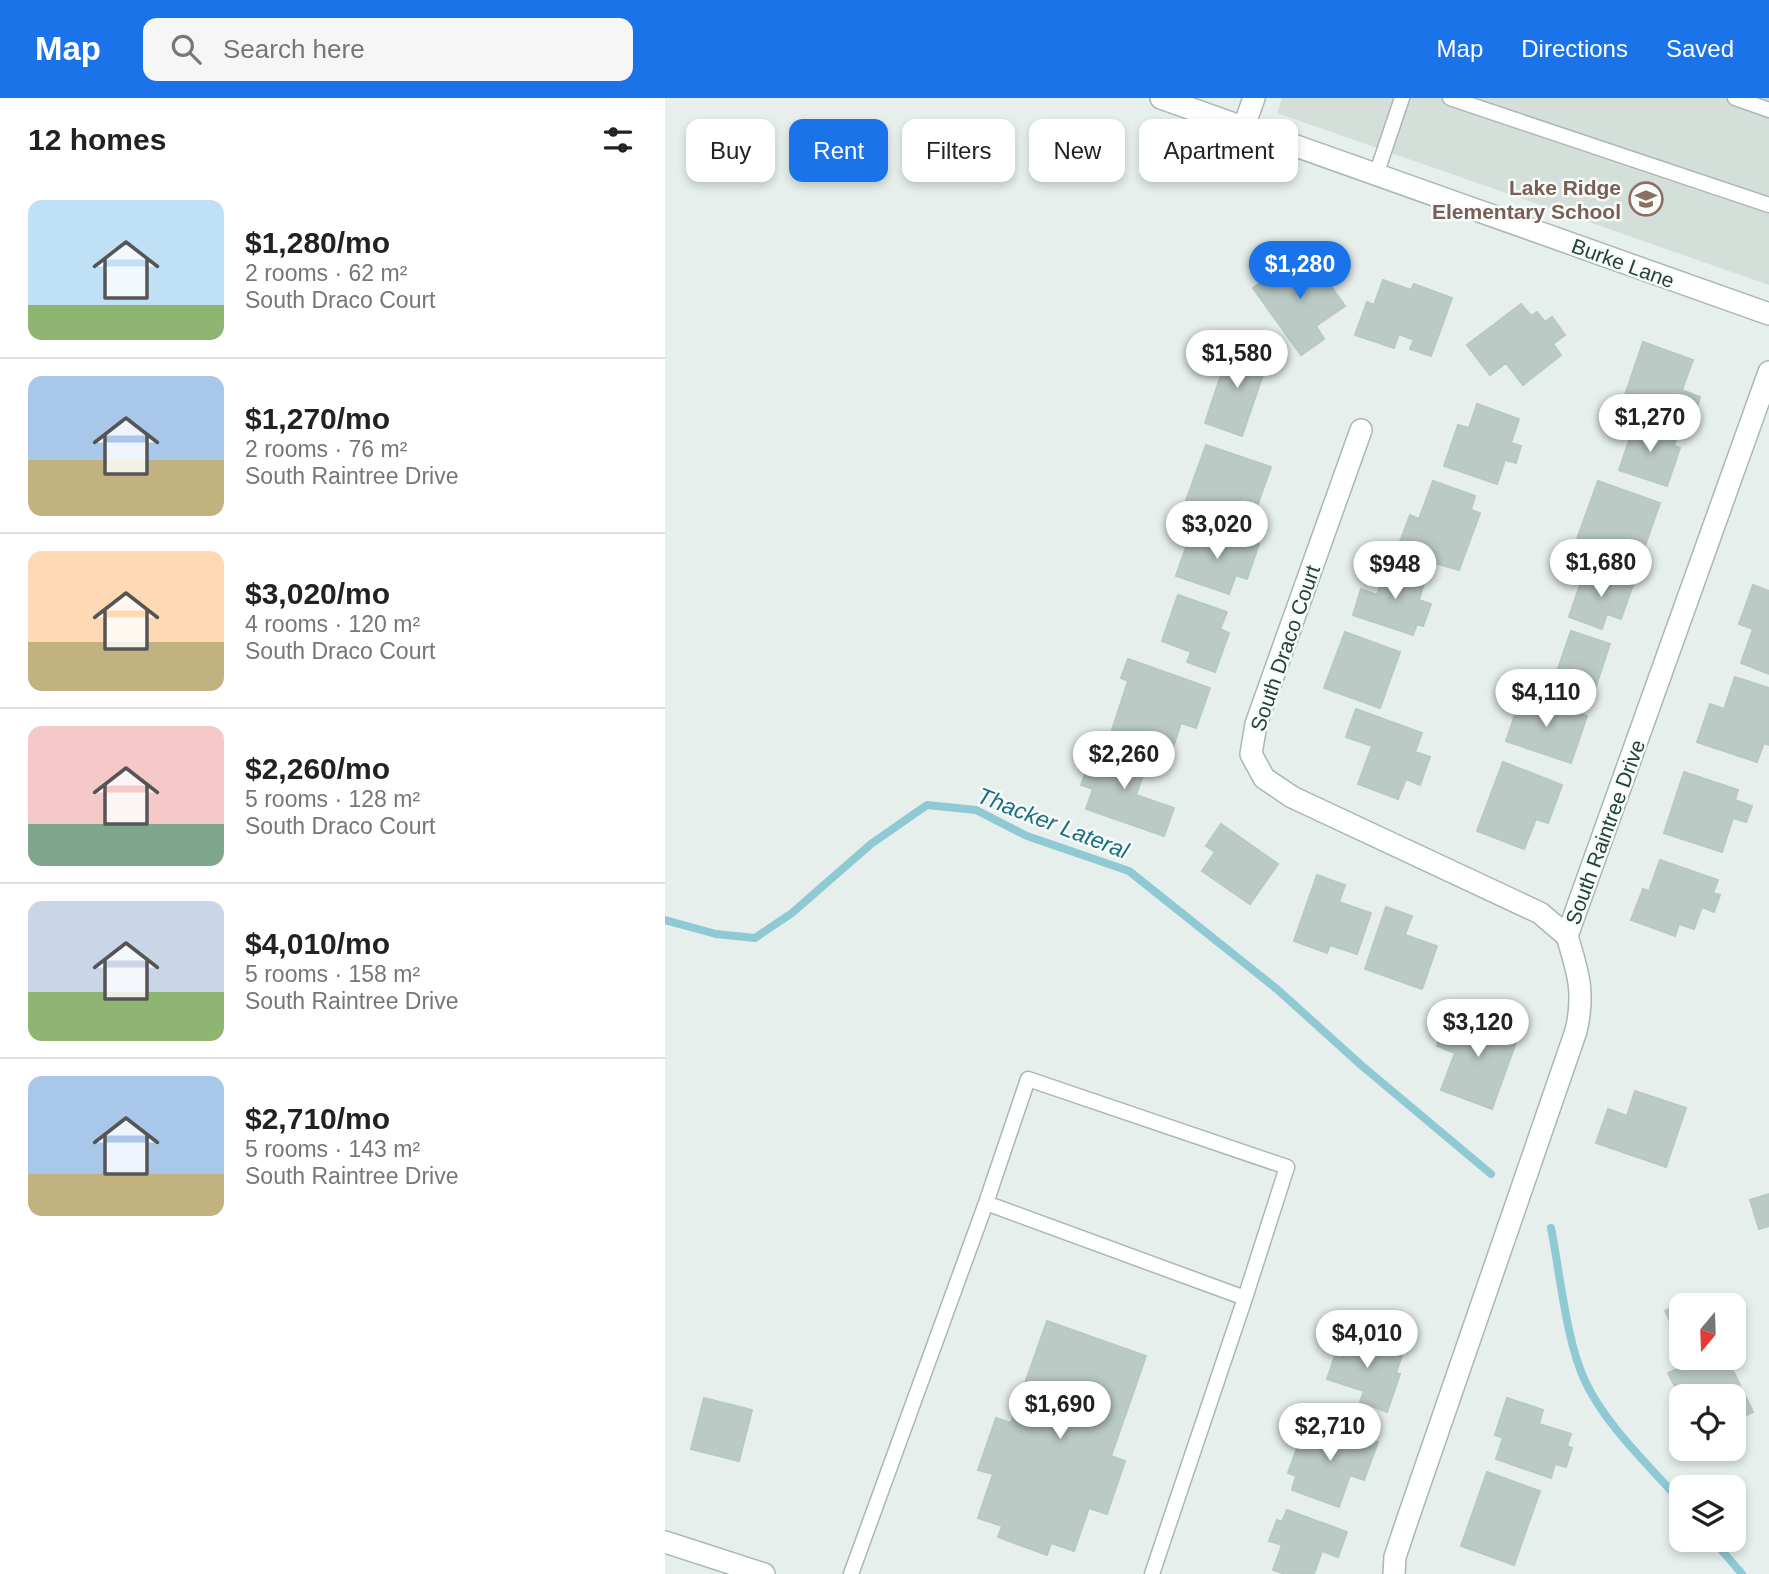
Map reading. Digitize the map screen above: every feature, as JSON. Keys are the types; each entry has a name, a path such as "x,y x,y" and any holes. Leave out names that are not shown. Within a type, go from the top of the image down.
{"street":[{"name":"Burke Lane","path":"1161,98 1215,119"},
{"path":"1247,119 1254,98"},
{"name":"Burke Lane","path":"1298,149 1769,314"},
{"name":"South Raintree Drive","path":"1394,1574 1395,1557 1407,1521 1576,1031 1583,1004 1580,977 1567,936 1769,372"},
{"name":"South Draco Court","path":"1361,430 1256,724 1251,754 1264,778 1292,797 1540,913 1567,936"},
{"path":"665,1542 764,1574"}],"lane":[{"path":"1376,175 1402,98"},
{"path":"1450,98 1769,205"},
{"path":"1735,98 1769,110"},
{"path":"851,1574 986,1203 1028,1079 1287,1167 1152,1574"},
{"path":"986,1203 1245,1298"}],"shaded area":[{"name":"Lake Ridge Elementary School","path":"1282,98 1769,98 1769,285 1298,119 1277,113"}],"building":[{"path":"1306,251 1345,306 1316,326 1324,339 1301,355 1253,288"},
{"path":"1383,280 1411,290 1414,284 1452,298 1431,356 1410,349 1414,340 1399,334 1394,348 1355,335 1367,302 1374,305"},
{"path":"1521,304 1531,316 1537,312 1545,322 1552,317 1565,335 1553,344 1561,355 1523,385 1506,363 1490,375 1467,345"},
{"path":"1643,342 1693,360 1682,390 1700,397 1692,422 1624,398"},
{"path":"1231,345 1269,357 1242,436 1205,423"},
{"path":"1477,404 1519,419 1511,443 1521,446 1516,463 1505,460 1497,484 1444,466 1458,425 1469,428"},
{"path":"1636,420 1677,435 1674,446 1680,448 1667,486 1619,470"},
{"path":"1206,445 1271,467 1251,523 1186,501"},
{"path":"1433,481 1475,496 1471,510 1480,513 1459,570 1396,552 1410,515 1419,519"},
{"path":"1598,481 1660,503 1640,560 1577,539"},
{"path":"1192,530 1229,543 1232,535 1259,544 1247,579 1236,575 1229,594 1176,576"},
{"path":"1387,563 1426,576 1419,600 1431,604 1423,626 1417,624 1413,635 1353,615 1361,589 1377,595"},
{"path":"1601,571 1634,582 1621,619 1607,614 1602,629 1569,617 1583,576 1598,581"},
{"path":"1753,585 1769,591 1769,674 1741,663 1753,629 1739,624"},
{"path":"1178,595 1227,612 1220,629 1229,633 1215,672 1187,662 1191,652 1162,641"},
{"path":"1571,631 1610,644 1591,701 1564,692 1568,681 1555,677"},
{"path":"1345,632 1400,652 1380,708 1324,688"},
{"path":"1128,659 1210,688 1196,728 1181,723 1172,751 1112,730 1128,681 1121,678"},
{"path":"1735,677 1769,688 1769,745 1764,743 1757,762 1697,742 1710,704 1724,709"},
{"path":"1522,694 1587,716 1571,763 1506,741"},
{"path":"1356,709 1422,733 1415,752 1430,757 1420,785 1406,779 1398,799 1358,784 1372,746 1346,737"},
{"path":"1109,744 1149,758 1136,795 1174,808 1164,836 1086,809 1093,789 1081,785 1091,758 1103,762"},
{"path":"1503,762 1562,785 1548,823 1536,819 1524,849 1477,831"},
{"path":"1684,772 1738,790 1735,800 1752,806 1746,822 1733,818 1722,852 1664,833"},
{"path":"1221,824 1278,864 1250,904 1202,871 1215,852 1206,846"},
{"path":"1660,860 1718,880 1713,893 1720,895 1714,912 1702,907 1694,929 1679,924 1675,936 1631,920 1643,889 1649,891"},
{"path":"1317,875 1345,885 1339,902 1371,913 1357,954 1330,945 1327,953 1294,941"},
{"path":"1386,907 1412,916 1405,935 1437,946 1422,989 1365,969"},
{"path":"1458,1018 1479,1026 1483,1018 1520,1031 1492,1109 1441,1090 1455,1053 1437,1046 1443,1028 1453,1032"},
{"path":"1635,1091 1686,1108 1666,1167 1596,1143 1608,1109 1627,1116"},
{"path":"1769,1194 1769,1226 1759,1229 1750,1200"},
{"path":"1047,1321 1146,1356 1111,1456 1125,1461 1107,1514 1089,1508 1074,1551 1051,1543 1047,1555 998,1537 1002,1526 978,1518 993,1474 978,1470 996,1418 1011,1423"},
{"path":"1343,1332 1403,1352 1396,1373 1400,1374 1387,1412 1360,1402 1364,1391 1327,1379"},
{"path":"1675,1370 1733,1370 1740,1384 1674,1384 1668,1373"},
{"path":"1746,1397 1753,1412 1746,1415"},
{"path":"704,1398 752,1410 739,1461 691,1449"},
{"path":"1507,1398 1543,1410 1539,1424 1571,1434 1567,1446 1572,1448 1566,1467 1555,1464 1551,1478 1496,1459 1503,1438 1495,1435"},
{"path":"1316,1421 1378,1442 1364,1480 1350,1475 1339,1507 1292,1490 1296,1476 1288,1473 1301,1437 1309,1440"},
{"path":"1487,1472 1540,1491 1514,1565 1461,1546"},
{"path":"1287,1510 1347,1532 1338,1557 1322,1551 1314,1574 1285,1574 1273,1570 1282,1545 1269,1541 1277,1520 1282,1522"}],"waterway":[{"name":"Thacker Lateral","path":"665,920 716,934 755,938 792,913 871,844 927,805 976,810 1027,836 1129,871 1278,990 1361,1065 1491,1174"},
{"name":"Thacker Lateral","path":"1551,1228 1568,1327 1585,1381 1604,1414 1669,1489"},
{"name":"Thacker Lateral","path":"1723,1552 1742,1574"}],"place":[{"name":"Lake Ridge Elementary School","path":"1646,199"}]}
